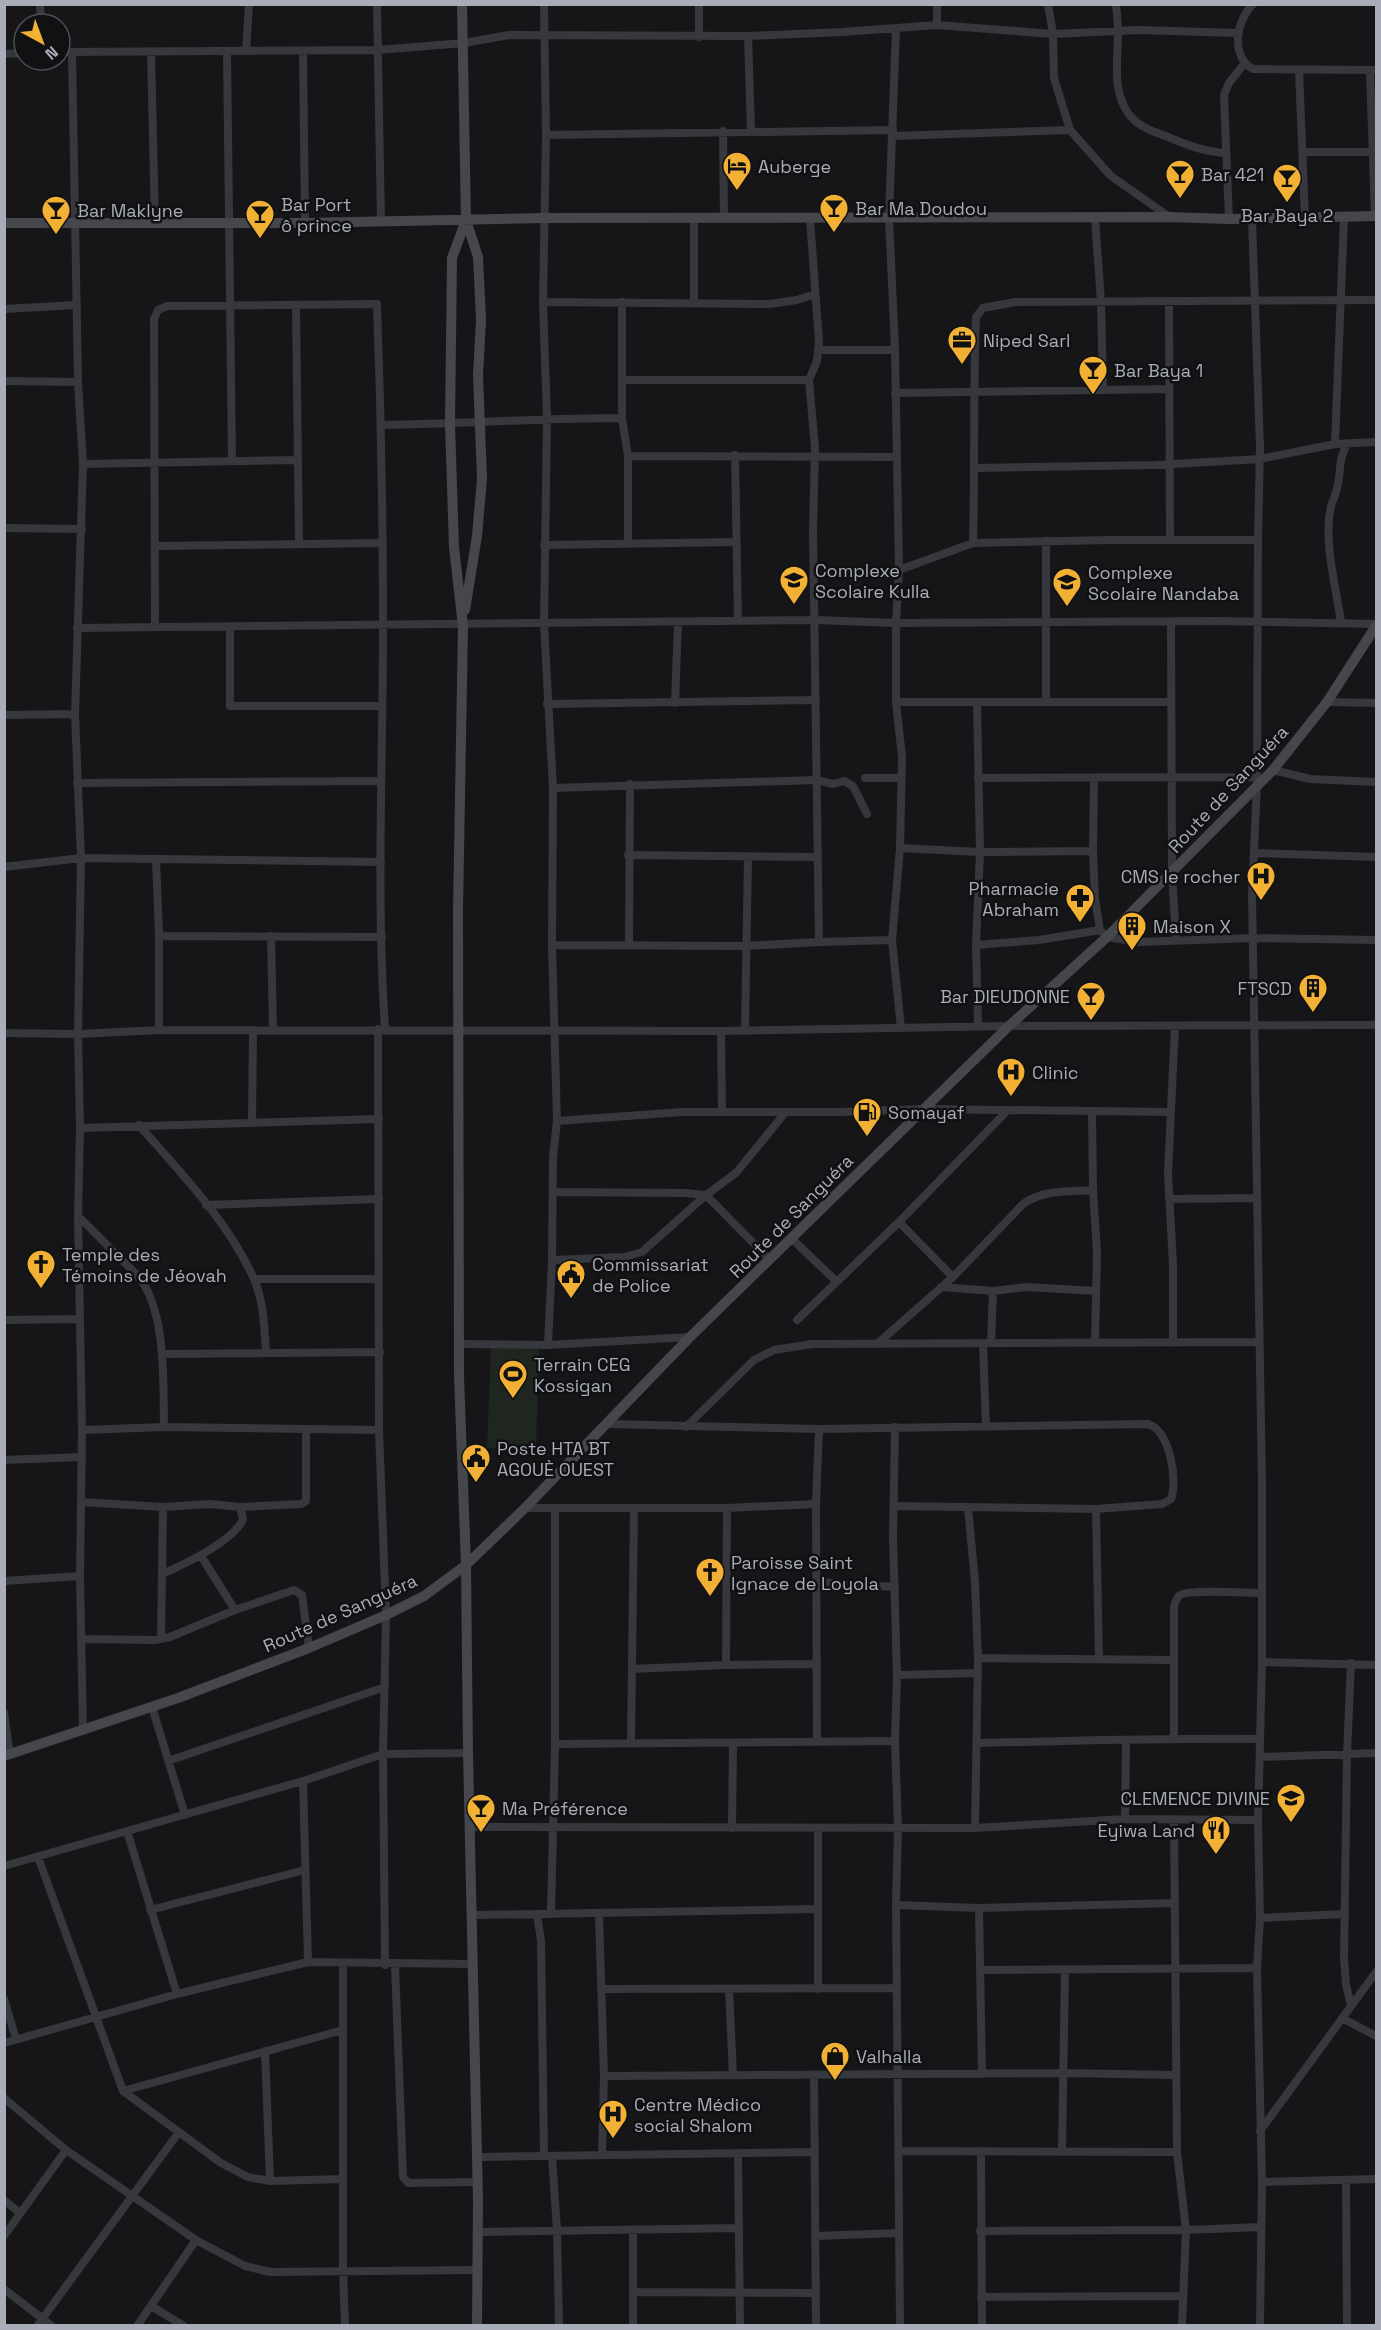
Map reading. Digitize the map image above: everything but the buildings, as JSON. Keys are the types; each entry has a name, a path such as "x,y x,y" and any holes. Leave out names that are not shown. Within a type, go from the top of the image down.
{"street":[{"path":"246,51 249,4"},
{"path":"377,4 381,222"},
{"path":"462,4 466,220 478,257 481,320 478,375 482,478 478,524 462,626"},
{"path":"544,4 546,135 543,302 547,418 544,624 553,788 552,945 557,1121 553,1157 554,1192 548,1346"},
{"path":"699,4 699,37"},
{"path":"937,4 937,25"},
{"path":"1048,4 1053,34 1054,78 1070,130 1111,176 1169,217"},
{"path":"1116,4 1118,31 1116,77 1129,115 1142,126 1169,137 1207,151 1226,153"},
{"path":"1229,219 1224,95 1229,83 1244,64 1238,33 1241,20 1252,4"},
{"path":"83,1731 80,1576 82,1430 78,1216 81,858 75,714 83,464 78,382 72,52 377,50 464,43 509,35 543,33 699,37 937,25 1053,34 1138,30 1238,33"},
{"path":"896,28 889,217 895,350 899,570 896,702 902,750 900,848 892,940 901,1028"},
{"path":"748,36 751,131"},
{"path":"303,51 305,223"},
{"path":"151,52 155,223"},
{"path":"227,52 231,223 232,461"},
{"path":"4,223 305,223 544,218 1169,217 1305,219 1376,216 1373,70 1262,70 1244,64"},
{"path":"1299,70 1305,219"},
{"path":"546,135 723,131 893,133 1070,130"},
{"path":"723,131 724,218"},
{"path":"1303,152 1375,152"},
{"path":"1335,444 1344,217"},
{"path":"694,218 694,302"},
{"path":"1095,218 1101,302 1103,390"},
{"path":"810,219 818,350 817,361 809,380 813,409 814,456 819,942"},
{"path":"1252,219 1260,459 1257,781 1252,894 1262,1593 1258,1820 1260,1918 1257,1968 1262,2182 1260,2325"},
{"path":"466,220 452,258 450,424 454,547 462,626 458,1029 459,1344 466,1565 478,2182 477,2325"},
{"path":"543,302 783,303 815,294"},
{"path":"973,543 975,468 973,391 976,317 979,311 1015,302 1377,300"},
{"path":"1169,301 1170,540"},
{"path":"622,302 621,418 628,456 628,543"},
{"path":"155,627 154,319 158,310 166,306 377,304 383,626 379,1431 386,1615 383,1754 386,1965"},
{"path":"4,309 77,306"},
{"path":"296,306 299,543"},
{"path":"818,350 895,350"},
{"path":"622,380 809,380"},
{"path":"4,381 78,382"},
{"path":"895,393 1169,389"},
{"path":"381,425 450,424 547,418 621,418"},
{"path":"975,468 1169,464 1260,459 1335,444 1377,442"},
{"path":"1341,622 1329,541 1329,526 1331,507 1338,487 1340,457 1347,444"},
{"path":"735,455 738,621"},
{"path":"628,456 896,458"},
{"path":"83,464 298,460"},
{"path":"4,528 82,529"},
{"path":"899,570 973,543 1258,540"},
{"path":"1046,541 1046,702"},
{"path":"544,545 736,542"},
{"path":"155,546 381,543"},
{"path":"76,628 462,626 816,620 896,623 1341,622 1377,625"},
{"path":"675,703 678,622"},
{"path":"1171,622 1172,873 1176,939"},
{"name":"Route de Sanguéra","path":"7,1756 152,1707 309,1648 424,1596 466,1565 525,1509 690,1337 1104,933 1172,873 1257,781 1273,770 1327,702 1377,625"},
{"path":"230,627 230,706 381,706"},
{"path":"547,704 816,700"},
{"path":"896,702 1172,702"},
{"path":"976,702 980,852 976,945 978,1027"},
{"path":"1327,702 1377,703"},
{"path":"4,715 75,714"},
{"path":"1273,770 1310,779 1377,782"},
{"path":"865,778 901,778"},
{"path":"978,778 1172,778 1257,781"},
{"path":"1094,778 1095,898 1104,933"},
{"path":"553,788 817,780 833,784 844,781 849,783 867,814"},
{"path":"78,783 381,781"},
{"path":"629,945 630,784"},
{"path":"900,848 980,852 1093,851"},
{"path":"1255,853 1377,857"},
{"path":"628,855 817,857"},
{"path":"4,867 81,858 381,862"},
{"path":"745,1030 748,858"},
{"path":"156,859 159,1030"},
{"path":"976,945 1104,933 1138,942 1254,938 1377,940"},
{"path":"159,936 382,937"},
{"path":"271,936 273,1030"},
{"path":"552,945 746,946 892,940"},
{"path":"4,1033 382,1029 721,1031 1009,1026 1377,1025"},
{"path":"1173,1342 1173,1265 1168,1149 1175,1026"},
{"path":"252,1122 253,1030"},
{"path":"721,1031 722,1112"},
{"path":"557,1121 682,1112 785,1113 924,1109 1171,1112"},
{"path":"797,1320 899,1222 1007,1111"},
{"path":"1092,1112 1093,1191 1097,1253 1095,1342"},
{"path":"552,1260 634,1255 651,1245 706,1195 741,1168 785,1113"},
{"path":"80,1128 379,1119"},
{"path":"138,1125 206,1204 254,1279 262,1306 266,1351"},
{"path":"877,1344 953,1277 1030,1199 1046,1193 1093,1191"},
{"path":"554,1192 706,1195 770,1260"},
{"path":"1169,1199 1257,1198"},
{"path":"206,1204 379,1199"},
{"path":"78,1216 146,1285 152,1297 162,1354 164,1427"},
{"path":"899,1222 953,1277"},
{"path":"792,1239 836,1281"},
{"path":"254,1279 379,1279"},
{"path":"941,1287 993,1290 1026,1287 1095,1291"},
{"path":"986,1427 987,1343 993,1290"},
{"path":"4,1320 80,1319"},
{"path":"459,1344 548,1346 690,1337"},
{"path":"686,1427 754,1360 774,1350 813,1344 1259,1342"},
{"path":"162,1354 266,1351 380,1352"},
{"path":"607,1424 819,1429 1141,1424 1153,1425 1163,1437 1171,1458 1173,1481 1171,1499 1162,1504 1096,1509 894,1506"},
{"path":"82,1430 164,1427 379,1431"},
{"path":"895,1427 900,2325"},
{"path":"81,1502 163,1507 203,1504 240,1508 302,1504 306,1501 306,1429"},
{"path":"817,1741 816,1504 819,1429"},
{"path":"4,1460 82,1456"},
{"path":"525,1509 727,1508 816,1504"},
{"path":"161,1639 163,1507"},
{"path":"968,1507 975,1582 978,1658 975,1828"},
{"path":"162,1574 201,1556 238,1529 243,1519 240,1508"},
{"path":"551,1914 555,1744 555,1508"},
{"path":"631,1743 634,1508"},
{"path":"726,1665 727,1508"},
{"path":"1096,1509 1099,1659"},
{"path":"201,1556 235,1610"},
{"path":"4,1581 80,1576"},
{"path":"816,1582 895,1587"},
{"path":"81,1639 161,1639 294,1590 302,1595 309,1648"},
{"path":"1174,1738 1174,1607 1179,1596 1197,1592 1262,1593"},
{"path":"978,1658 1174,1660"},
{"path":"1262,1662 1377,1665"},
{"path":"632,1669 817,1664"},
{"path":"1351,1664 1347,1754 1345,1914 1346,1985 1351,2006"},
{"path":"897,1675 978,1673"},
{"path":"168,1761 385,1686"},
{"path":"152,1707 185,1815"},
{"path":"4,1713 7,1756"},
{"path":"978,1743 1174,1738 1260,1739"},
{"path":"1125,1819 1126,1741"},
{"path":"555,1744 895,1742"},
{"path":"732,1828 733,1743"},
{"path":"4,1866 303,1781 383,1754 468,1753"},
{"path":"1260,1757 1377,1753"},
{"path":"303,1781 308,1962"},
{"path":"470,1827 975,1828 1125,1819 1258,1820"},
{"path":"1174,1819 1177,2152 1186,2230 1182,2325"},
{"path":"818,1828 818,1989"},
{"path":"127,1831 177,1994"},
{"path":"38,1857 123,2091 232,2170 248,2177 270,2181 343,2179"},
{"path":"150,1910 305,1870"},
{"path":"896,1905 979,1908 1175,1903"},
{"path":"979,1908 982,2074"},
{"path":"472,1915 818,1909"},
{"path":"599,1913 603,2076 602,2155"},
{"path":"537,1914 541,1941 548,2156 557,2230 559,2325"},
{"path":"1260,1918 1345,1914"},
{"path":"4,2043 96,2015 308,1962 386,1965 473,1964"},
{"path":"343,1964 345,2325"},
{"path":"394,1965 403,2177 408,2183 478,2182"},
{"path":"980,1970 1257,1968"},
{"path":"1062,2151 1065,1970"},
{"path":"1260,2131 1377,1972"},
{"path":"601,1989 897,1988"},
{"path":"729,1989 733,2075"},
{"path":"4,1999 16,2039"},
{"path":"1342,2018 1377,2036"},
{"path":"123,2091 343,2030"},
{"path":"265,2051 270,2181"},
{"path":"603,2076 1062,2073 1175,2075"},
{"path":"814,2075 816,2325"},
{"path":"4,2098 66,2150 196,2240 245,2266 270,2272 477,2270"},
{"path":"37,2325 179,2132"},
{"path":"4,2236 66,2150"},
{"path":"898,2151 1177,2152"},
{"path":"981,2151 982,2325"},
{"path":"477,2157 814,2152"},
{"path":"738,2154 740,2325"},
{"path":"1262,2182 1377,2179"},
{"path":"1346,2180 1347,2325"},
{"path":"4,2200 20,2213"},
{"path":"980,2231 1186,2230 1261,2227"},
{"path":"478,2232 739,2228"},
{"path":"633,2231 633,2325"},
{"path":"815,2236 899,2233"},
{"path":"136,2325 196,2240"},
{"path":"4,2289 52,2325"},
{"path":"633,2292 815,2293"},
{"path":"981,2297 1182,2296"},
{"path":"151,2306 184,2325"}],"shaded area":[{"name":"Terrain CEG Kossigan","path":"491,1348 539,1349 536,1450 487,1448"}],"place":[{"name":"Auberge","path":"737,192"},
{"name":"Bar 421","path":"1180,200"},
{"name":"Bar Baya 2","path":"1287,204"},
{"name":"Bar Ma Doudou","path":"834,234"},
{"name":"Bar Maklyne","path":"56,236"},
{"name":"Bar Port ô prince","path":"260,240"},
{"name":"Niped Sarl","path":"962,366"},
{"name":"Bar Baya 1","path":"1093,396"},
{"name":"Complexe Scolaire Kulla","path":"794,606"},
{"name":"Complexe Scolaire Nandaba","path":"1067,608"},
{"name":"CMS le rocher","path":"1261,902"},
{"name":"Pharmacie Abraham","path":"1080,924"},
{"name":"Maison X","path":"1132,952"},
{"name":"FTSCD","path":"1313,1014"},
{"name":"Bar DIEUDONNE","path":"1091,1022"},
{"name":"Clinic","path":"1011,1098"},
{"name":"Somayaf","path":"867,1138"},
{"name":"Temple des Témoins de Jéovah","path":"41,1290"},
{"name":"Commissariat de Police","path":"571,1300"},
{"name":"Terrain CEG Kossigan","path":"513,1400"},
{"name":"Poste HTA BT AGOUÈ OUEST","path":"476,1484"},
{"name":"Paroisse Saint Ignace de Loyola","path":"710,1598"},
{"name":"CLEMENCE DIVINE","path":"1291,1824"},
{"name":"Ma Préférence","path":"481,1834"},
{"name":"Eyiwa Land","path":"1216,1856"},
{"name":"Valhalla","path":"835,2082"},
{"name":"Centre Médico social Shalom","path":"613,2140"}]}
